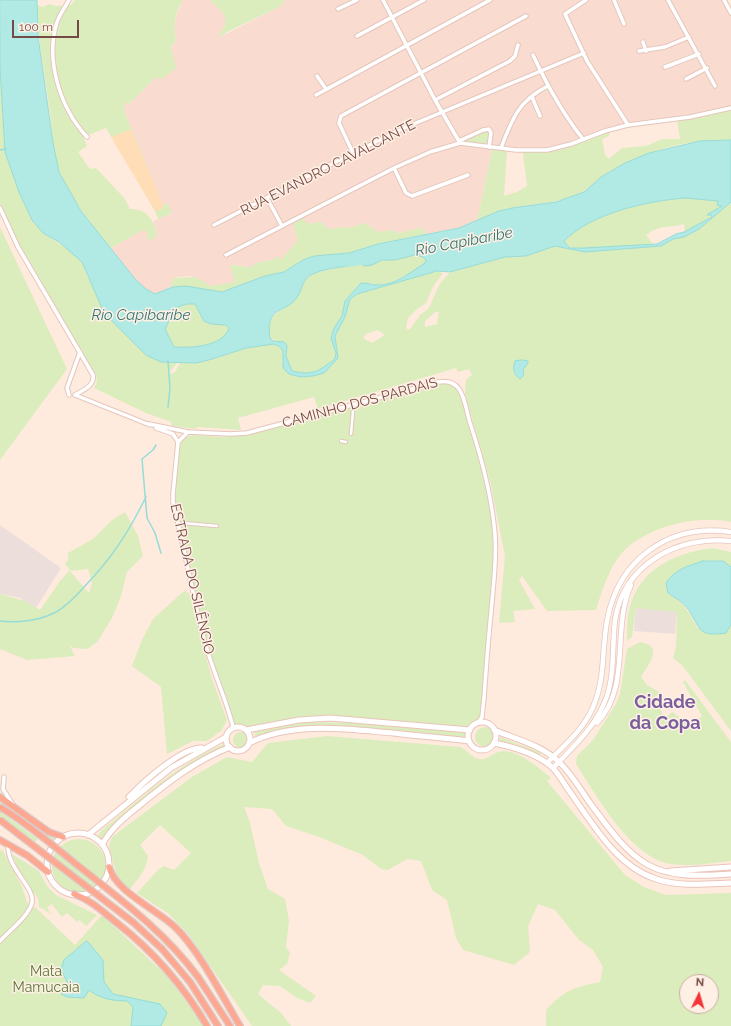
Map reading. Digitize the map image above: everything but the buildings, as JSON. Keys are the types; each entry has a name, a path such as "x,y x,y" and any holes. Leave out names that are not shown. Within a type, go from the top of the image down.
{"highway":[{"path":"0,797 49,832 63,837"},
{"path":"0,807 41,836 143,917 175,947 198,977 230,1026"},
{"path":"0,820 134,923 162,949 190,982 218,1026"},
{"path":"0,840 28,856 48,872"},
{"path":"109,867 111,874 120,886 164,917 188,942 240,1026"},
{"path":"74,894 84,898 99,908 133,934 158,959 182,987 207,1026"}],"main road":[{"path":"246,730 299,720 330,718 470,730"},
{"path":"469,741 470,730 478,723 485,723 494,730 532,745 553,757 559,762 628,851 645,864 662,871 690,876 731,874"},
{"path":"88,835 122,805 171,768 203,748 226,737 233,727 241,727 246,730 250,736 250,743"},
{"path":"102,845 109,833 117,824 161,787 192,766 230,747 241,750 250,743 269,735 282,732 331,728 469,741 474,747 480,750 488,748 494,743 496,737 494,730"},
{"path":"226,737 230,747"},
{"path":"494,743 523,751 547,763 553,768 614,851 635,870 654,879 675,884 731,883"},
{"path":"80,833 88,835 102,845 108,855 109,867 105,880 97,888 84,894 74,894 58,887 48,872 47,862 55,843 63,837 80,833"},
{"path":"662,871 731,867"}],"street":[{"path":"69,0 57,20 54,33 55,69 66,108 73,122 87,137"},
{"path":"338,9 357,0"},
{"path":"383,0 435,100 460,142 489,147 547,150 571,144 605,131 628,125 690,117 731,108"},
{"path":"357,36 424,0"},
{"path":"316,95 490,0"},
{"path":"586,0 565,14 584,53 628,125"},
{"path":"614,0 624,24"},
{"path":"668,0 699,54 715,86"},
{"path":"724,0 731,13"},
{"path":"353,153 341,127 339,118 526,16"},
{"path":"639,51 665,47 689,37"},
{"path":"643,42 646,50"},
{"path":"435,100 510,61 515,56 518,45"},
{"name":"RUA EVANDRO CAVALCANTE","path":"214,225 353,153 442,112 584,53"},
{"path":"665,67 699,54"},
{"path":"533,55 548,86 567,119 583,139"},
{"path":"686,79 706,68"},
{"path":"318,76 326,89"},
{"path":"501,148 519,108 532,97 534,92 548,86"},
{"path":"532,97 540,116"},
{"path":"226,254 394,168 430,152 460,142 483,130 489,129 489,147"},
{"path":"394,168 406,193 412,196 468,175"},
{"path":"267,198 282,226"},
{"path":"0,208 18,247 94,378 91,385 75,395 173,434 178,442 188,432"},
{"path":"69,396 68,388 80,352"},
{"name":"CAMINHO DOS PARDAIS","path":"188,432 230,434 247,433 438,382 449,381 457,385 463,398 484,469 493,514 495,535 494,577 482,717 478,723"},
{"path":"351,434 353,411"},
{"path":"150,424 188,432"},
{"name":"ESTRADA DO SILÊNCIO","path":"178,442 173,494 174,502 206,646 214,674 228,706 233,727"},
{"path":"341,442 346,442"},
{"path":"183,523 217,526"},
{"path":"547,763 583,726 595,702 602,672 610,606 619,584 627,572 650,549 676,536 704,531 731,532"},
{"path":"553,768 590,730 600,712 609,687 615,620 619,603 624,590 635,576 647,564 668,550 694,542 717,540 731,543"},
{"path":"482,717 485,723"},
{"path":"0,780 4,777 3,789 14,806"},
{"path":"0,940 29,908 32,899 30,891 9,859 8,844"}],"shaded area":[{"path":"183,0 210,0 225,15 225,25 218,38 279,7 285,0 727,0 731,7 731,110 693,119 620,129 557,151 532,152 492,150 477,221 459,228 426,234 424,230 420,228 399,233 391,230 378,232 365,223 349,228 332,229 329,229 321,222 308,224 295,233 299,240 281,260 263,261 252,267 230,265 236,279 234,283 210,286 190,276 177,277 169,288 163,293 155,294 146,289 136,280 111,248 143,230 147,232 147,236 157,234 153,221 171,214 168,203 163,205 124,111 125,101 129,104 155,78 176,40 174,28 177,13"},
{"path":"0,525 61,568 36,608 20,598 0,594"},
{"path":"636,608 677,611 675,634 634,631"}],"green space":[{"path":"75,0 183,0 175,19 176,40 171,48 176,68 162,79 155,78 129,104 125,102 124,111 163,205 168,203 172,213 158,219 155,211 106,128 83,137 87,146 78,152 90,169 96,168 125,199 130,209 141,211 151,219 157,234 153,239 148,240 147,232 143,230 111,248 70,194 57,166 40,46 37,5 43,7 49,4 56,6 71,5"},
{"path":"210,0 285,0 279,7 229,31 217,39 225,25 225,15"},
{"path":"0,68 5,152 19,192 32,220 43,233 72,252 82,262 88,278 161,362 177,363 168,374 175,372 180,363 198,363 208,361 245,348 274,344 282,349 283,368 300,375 313,376 319,374 338,358 335,336 345,317 350,299 357,294 437,271 443,273 433,287 426,303 408,318 406,328 408,330 420,315 429,308 439,285 450,272 505,257 526,256 555,246 585,252 661,246 673,239 690,234 699,229 731,202 731,522 717,520 687,521 643,536 631,545 616,560 606,581 596,610 547,611 522,576 519,580 535,609 513,611 515,622 499,623 505,556 491,485 465,394 466,380 472,375 469,369 458,372 456,368 318,409 314,397 238,418 241,430 197,427 196,429 172,426 171,422 146,413 94,388 97,382 96,375 16,239 0,204","holes":["435,312 439,312 437,324 425,327 425,321","378,330 385,335 372,343 363,338 366,334","515,361 526,366 520,379 514,372"]},
{"path":"731,110 731,140 699,141 668,147 623,164 609,172 583,191 571,197 549,203 507,209 477,221 492,150 507,151 504,196 517,192 527,186 523,152 557,151 609,132 609,136 602,139 605,155 609,159 622,148 646,146 663,139 680,139 677,121"},
{"path":"484,131 489,134 487,145 462,142"},
{"path":"685,198 719,201 722,206 708,214 712,218 685,232 684,224 652,231 646,235 653,244 586,249 569,247 564,242 576,231 589,223 621,210 654,202"},
{"path":"303,218 308,224 321,222 329,229 349,228 365,223 378,232 391,230 399,233 420,228 424,230 426,234 378,244 348,253 314,256 303,260 284,272 265,276 222,292 205,290 163,293 171,286 173,278 196,277 210,286 235,282 230,265 252,267 255,263 273,260 277,256 281,260 298,240 293,224"},
{"path":"0,227 67,369 0,460"},
{"path":"415,255 423,257 426,260 425,263 413,272 390,283 378,285 371,283 356,288 345,301 342,316 331,338 336,353 335,359 324,367 311,373 292,371 286,356 287,345 270,338 268,325 272,317 298,297 303,282 311,274 355,264 358,261 372,265 386,260"},
{"path":"191,303 195,304 199,312 211,324 226,325 229,328 226,334 213,343 189,347 174,347 165,329 176,308"},
{"path":"447,381 460,389 488,487 495,545 482,717 478,723 468,730 330,718 256,728 233,727 206,645 173,502 177,456 183,438 194,435 222,437 250,434"},
{"path":"125,512 138,536 143,556 127,572 121,596 113,616 98,641 88,649 73,648 69,644 75,656 27,660 0,649 0,594 25,601 40,610 60,581 70,570 65,564 68,559 68,553 93,539 112,520","holes":["88,569 92,583 89,593 70,571"]},
{"path":"713,548 731,552 731,567 723,561 668,593 686,608 697,628 726,633 731,625 731,731 682,665 673,658 676,646 677,612 636,608 632,637 627,641 628,616 632,600 638,587 647,576 658,567 683,554"},
{"path":"184,591 189,593 211,676 227,720 221,731 207,741 193,741 167,754 161,687 132,666 142,640 153,619"},
{"path":"640,642 648,644 652,647 653,652 650,662 641,677 647,685 661,693 653,698 665,717 673,712 688,725 702,716 683,682 685,680 731,742 731,861 686,865 670,864 655,859 641,850 616,823 604,808 576,764 577,756 593,740 616,704 620,694 627,649"},
{"path":"307,722 366,723 469,733 468,740 308,728 256,738 254,732"},
{"path":"485,727 492,730 495,737 492,744 485,747 478,744 475,737 478,730"},
{"path":"238,732 244,732 249,737 247,746 244,748 238,748 233,743 233,737"},
{"path":"327,736 460,747 478,759 487,758 502,751 515,754 528,760 551,778 547,781 625,875 644,887 666,895 731,893 731,1026 546,1026 546,1010 552,1003 570,990 600,982 603,967 593,950 579,940 555,910 538,904 528,926 530,952 514,965 463,950 456,938 447,900 432,890 421,861 407,859 388,870 381,869 363,855 319,837 286,826 272,809 244,807 250,823 259,863 268,889 285,899 289,921 286,947 290,953 287,964 279,970 316,996 310,1003 297,998 280,986 263,985 258,994 281,1013 291,1026 252,1026 188,934 169,914 137,893 158,870 164,866 174,870 191,853 160,825 140,845 148,856 146,866 142,874 130,889 119,879 116,873 109,846 112,837 192,777 227,757 252,762 268,743"},
{"path":"500,737 542,753 539,755 518,745 500,741"},
{"path":"226,743 229,749 188,768 115,825 105,835 102,841 97,837 102,830 176,771 209,751"},
{"path":"0,800 56,840 52,843 0,806"},
{"path":"0,811 38,839 35,842 0,817"},
{"path":"79,839 89,841 98,847 104,856 106,866 104,876 98,885 89,891 79,893 69,891 60,885 54,876 52,866 54,856 60,847 69,841"},
{"name":"Mata Mamucaia","path":"0,850 3,851 22,887 27,902 34,908 35,907 75,945 102,915 168,977 204,1026 0,1026"},
{"path":"12,854 39,871 47,886 56,895 97,915 86,926 79,920 77,922 67,913 62,917 52,904 47,907 51,914 39,907 38,898 23,882"}],"sand":[{"path":"131,129 164,208 155,211 111,137"}],"water":[{"name":"Rio Capibaribe","path":"0,0 37,0 38,36 53,143 59,172 81,211 136,280 146,289 155,294 173,287 186,286 222,292 265,276 284,272 303,260 314,256 349,253 378,244 459,228 499,211 556,202 584,192 601,177 625,163 649,153 700,141 731,140 731,202 699,229 684,237 673,239 661,246 585,252 555,246 526,256 505,257 450,272 437,271 357,294 350,299 345,317 335,336 338,358 324,373 301,377 289,374 283,368 283,351 279,346 273,344 246,348 196,363 161,362 146,355 104,313 82,262 59,242 43,233 32,220 19,192 5,152 0,68","holes":["685,198 718,201 717,205 722,206 707,215 711,215 712,217 657,244 570,248 564,241 589,223 621,210 654,202","415,255 423,257 426,260 425,263 392,283 379,285 361,283 345,301 342,316 334,328 331,338 336,353 335,359 324,367 311,373 292,371 286,356 287,345 284,342 273,341 270,338 269,327 273,315 293,302 300,293 307,278 318,272 355,264 358,261 362,261 364,266 372,265 382,260 395,260","187,304 195,304 204,321 211,324 226,325 229,328 226,334 213,343 188,347 174,347 165,329 176,308"]},
{"path":"515,361 528,361 528,363 523,370 524,375 520,379 515,373 514,366"},
{"path":"703,561 723,561 731,567 731,625 726,633 710,634 701,630 688,609 679,600 668,593 666,583 673,574"},
{"path":"87,941 103,960 104,982 113,994 160,1004 167,1013 161,1026 131,1026 133,1007 127,1001 107,999 98,996 89,990 84,998 67,997 61,994 68,984 61,969 64,960"}],"waterway":[{"path":"0,150 6,149"},
{"name":"Rio Capibaribe","path":"347,263 373,259"},
{"path":"168,361 170,388 168,407"},
{"path":"156,445 153,450 142,459 147,518 155,533 161,553"},
{"path":"0,621 13,622 34,620 48,616 66,605 103,566 126,534 146,497"}],"district":[{"name":"Cidade da Copa","path":"665,713"}]}
